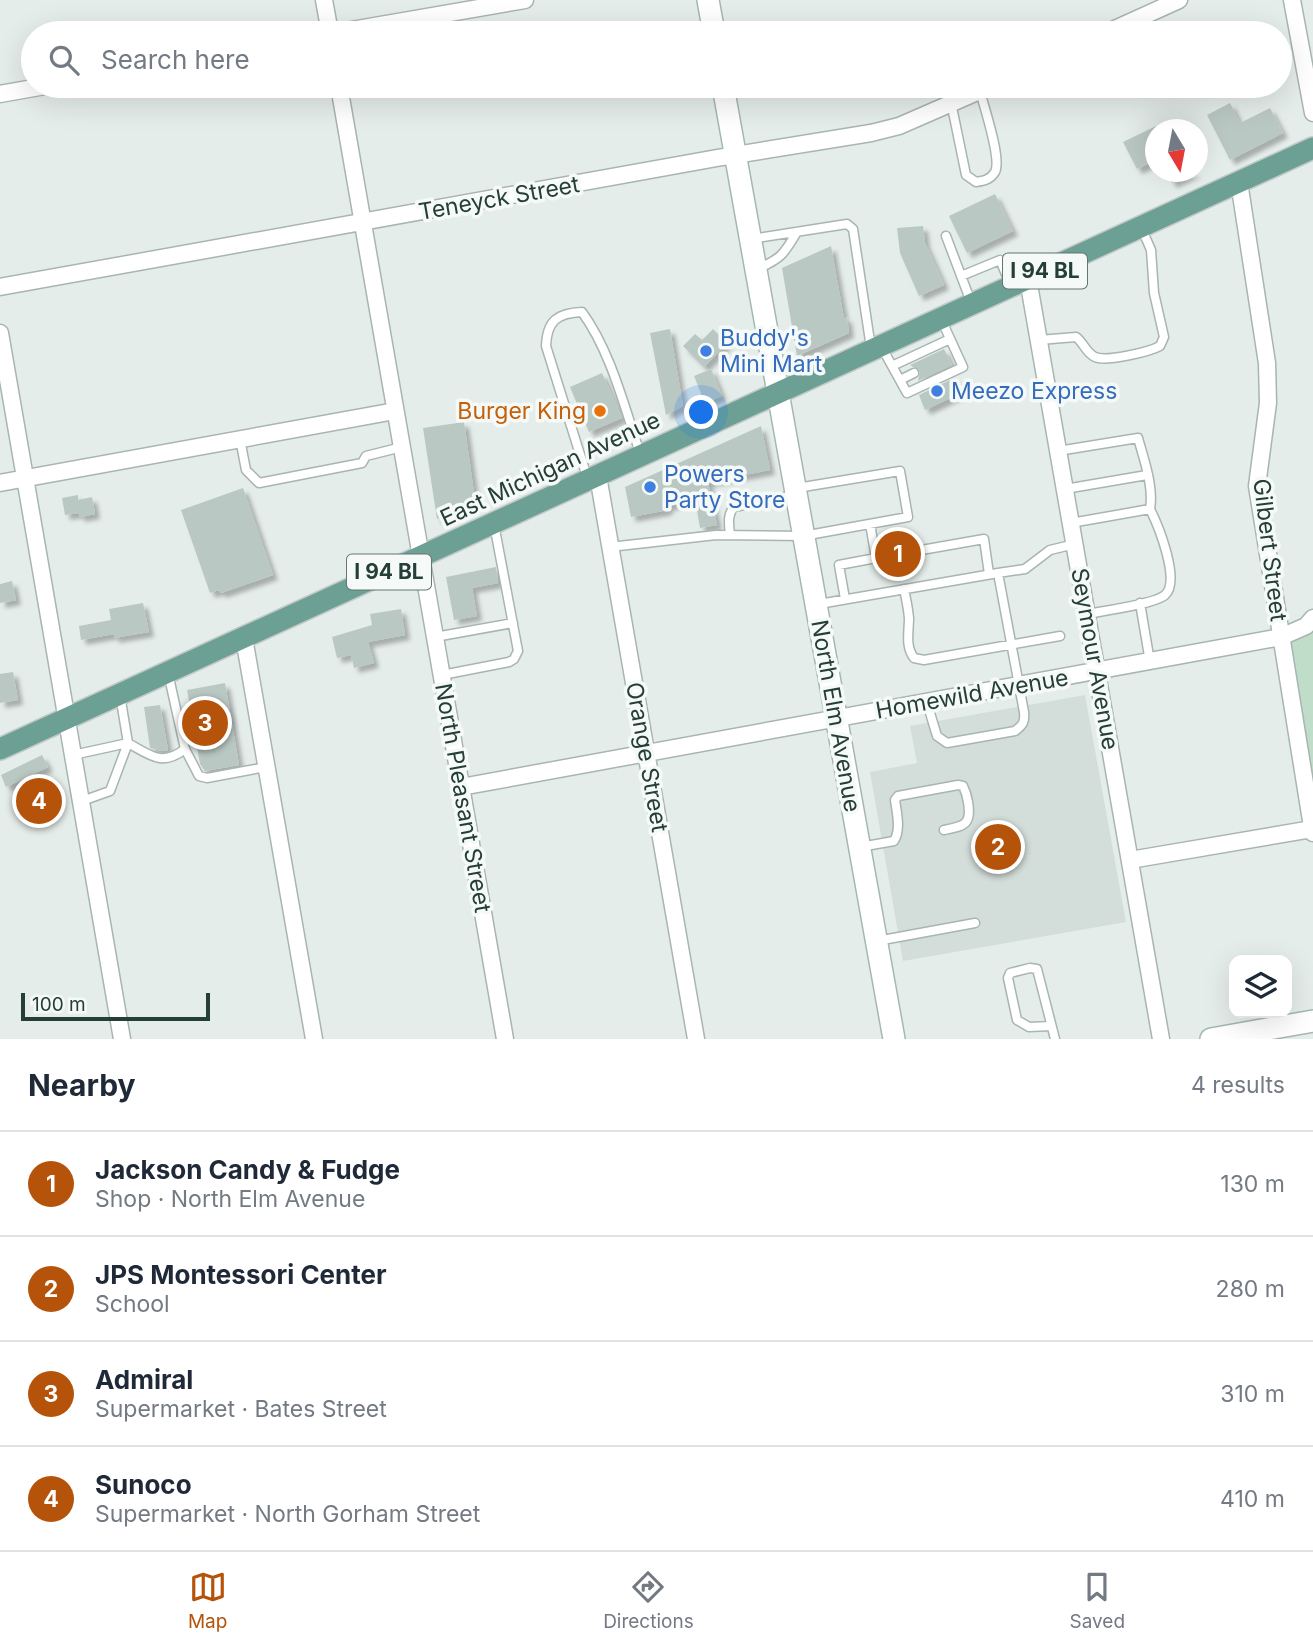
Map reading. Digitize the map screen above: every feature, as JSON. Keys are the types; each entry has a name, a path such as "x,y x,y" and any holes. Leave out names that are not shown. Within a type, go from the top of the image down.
{"main road":[{"name":"East Michigan Avenue","path":"0,749 1313,148"}],"street":[{"path":"324,0 329,21"},
{"path":"402,21 525,0"},
{"path":"708,0 712,21"},
{"path":"1133,21 1179,0"},
{"path":"1292,0 1313,113"},
{"path":"0,94 21,90"},
{"name":"North Pleasant Street","path":"341,98 505,1039"},
{"name":"North Elm Avenue","path":"725,98 894,1039"},
{"name":"Teneyck Street","path":"0,287 734,155 871,133 899,126 961,98"},
{"name":"Gilbert Street","path":"1239,182 1267,363 1268,403 1257,486 1313,831"},
{"name":"Seymour Avenue","path":"1020,283 1039,340 1161,1039"},
{"path":"0,333 122,1039"},
{"path":"0,483 395,411"},
{"name":"Orange Street","path":"593,478 610,547 696,1039"},
{"name":"Homewild Avenue","path":"461,787 1281,637 1306,626 1313,618"},
{"path":"244,638 314,1039"},
{"path":"1130,860 1313,831"},
{"path":"1211,1039 1313,1021"}],"lane":[{"path":"951,102 966,175 975,183 988,179 996,171 997,159 988,98"},
{"path":"749,239 848,224 853,229 876,348 892,366 907,393 963,368 953,356 950,339 941,319"},
{"path":"1039,340 1076,337 1092,356 1100,359 1160,346 1164,337 1154,293 1151,250 1141,227"},
{"path":"755,270 776,261 784,254 797,232"},
{"path":"946,236 972,305"},
{"path":"961,276 1000,260 1020,283"},
{"path":"593,478 546,346 547,332 553,320 569,313 582,312 593,328 641,456"},
{"path":"892,366 950,339"},
{"path":"900,380 915,373"},
{"path":"1058,451 1138,438 1147,475 1150,509 1161,531 1172,584 1163,597 1087,614"},
{"path":"240,439 246,470 259,483 362,463 366,457 402,447"},
{"path":"610,547 638,542 730,535 803,536 908,517 900,471 734,507 730,512 730,535"},
{"path":"1065,489 1147,475"},
{"path":"1071,523 1150,509"},
{"path":"442,675 514,659 518,651 494,524"},
{"path":"870,524 876,558"},
{"path":"845,599 839,565 984,539 1011,644 1025,720 1015,731 955,743 941,741 927,703"},
{"path":"816,604 1025,569 1050,551 1075,544"},
{"path":"904,589 909,618 908,644 914,658 923,660 1060,636"},
{"path":"1140,603 1150,662"},
{"path":"435,638 513,623"},
{"path":"169,673 185,749 199,776 207,778 267,767"},
{"path":"82,801 110,791 128,743 120,695"},
{"path":"73,754 128,743 157,759 175,757 185,749"},
{"path":"860,847 894,842 897,838 895,800 898,796 963,786 967,792 970,814 968,822 961,827 944,830"},
{"path":"877,941 975,923"},
{"path":"1051,1026 1029,1027 1017,1020 1008,978 1010,973 1037,969 1055,1039"}],"shaded area":[{"path":"1085,695 1126,922 903,961 870,772 917,763 910,726"}],"green space":[{"path":"1313,615 1313,826 1281,637"}],"building":[{"path":"1230,103 1240,123 1270,108 1283,133 1230,160 1207,115"},
{"path":"1145,131 1145,165 1137,169 1123,142"},
{"path":"995,194 1013,231 967,253 949,216"},
{"path":"923,226 925,243 944,285 919,296 900,253 897,228"},
{"path":"831,246 849,333 797,356 782,268"},
{"path":"670,329 683,406 666,415 650,333"},
{"path":"713,329 727,343 704,367 683,346 695,334 702,340"},
{"path":"944,349 952,365 918,381 920,371 910,365"},
{"path":"711,369 722,396 705,403 694,376"},
{"path":"602,373 622,418 589,432 570,387"},
{"path":"954,378 961,393 925,410 919,395"},
{"path":"464,422 475,500 437,519 423,428"},
{"path":"761,426 770,470 708,482 717,525 700,528 694,494 667,507 668,510 631,517 625,487"},
{"path":"243,488 273,575 221,593 219,590 210,593 181,510"},
{"path":"78,495 78,500 92,497 95,514 80,517 79,513 65,515 62,498"},
{"path":"496,567 498,583 472,588 477,616 454,620 446,577"},
{"path":"12,581 16,600 0,603 0,584"},
{"path":"143,603 149,632 114,638 114,634 81,640 79,626 111,620 109,609"},
{"path":"401,609 405,635 368,642 374,663 354,668 351,655 337,658 332,637 372,625 370,614"},
{"path":"13,672 18,700 0,703 0,674"},
{"path":"225,683 239,765 205,771 200,764 187,690"},
{"path":"160,705 168,750 162,751 150,748 144,707"},
{"path":"42,755 48,767 6,787 1,775"},
{"path":"53,791 55,807 23,812 20,796"}],"place":[{"name":"Buddy's Mini Mart","path":"706,351"},
{"name":"Meezo Express","path":"937,391"},
{"name":"Burger King","path":"600,411"},
{"name":"Powers Party Store","path":"650,487"},
{"name":"Jackson Candy & Fudge","path":"898,554"},
{"name":"Admiral","path":"205,723"},
{"name":"Sunoco","path":"39,801"},
{"name":"JPS Montessori Center","path":"998,847"}]}
